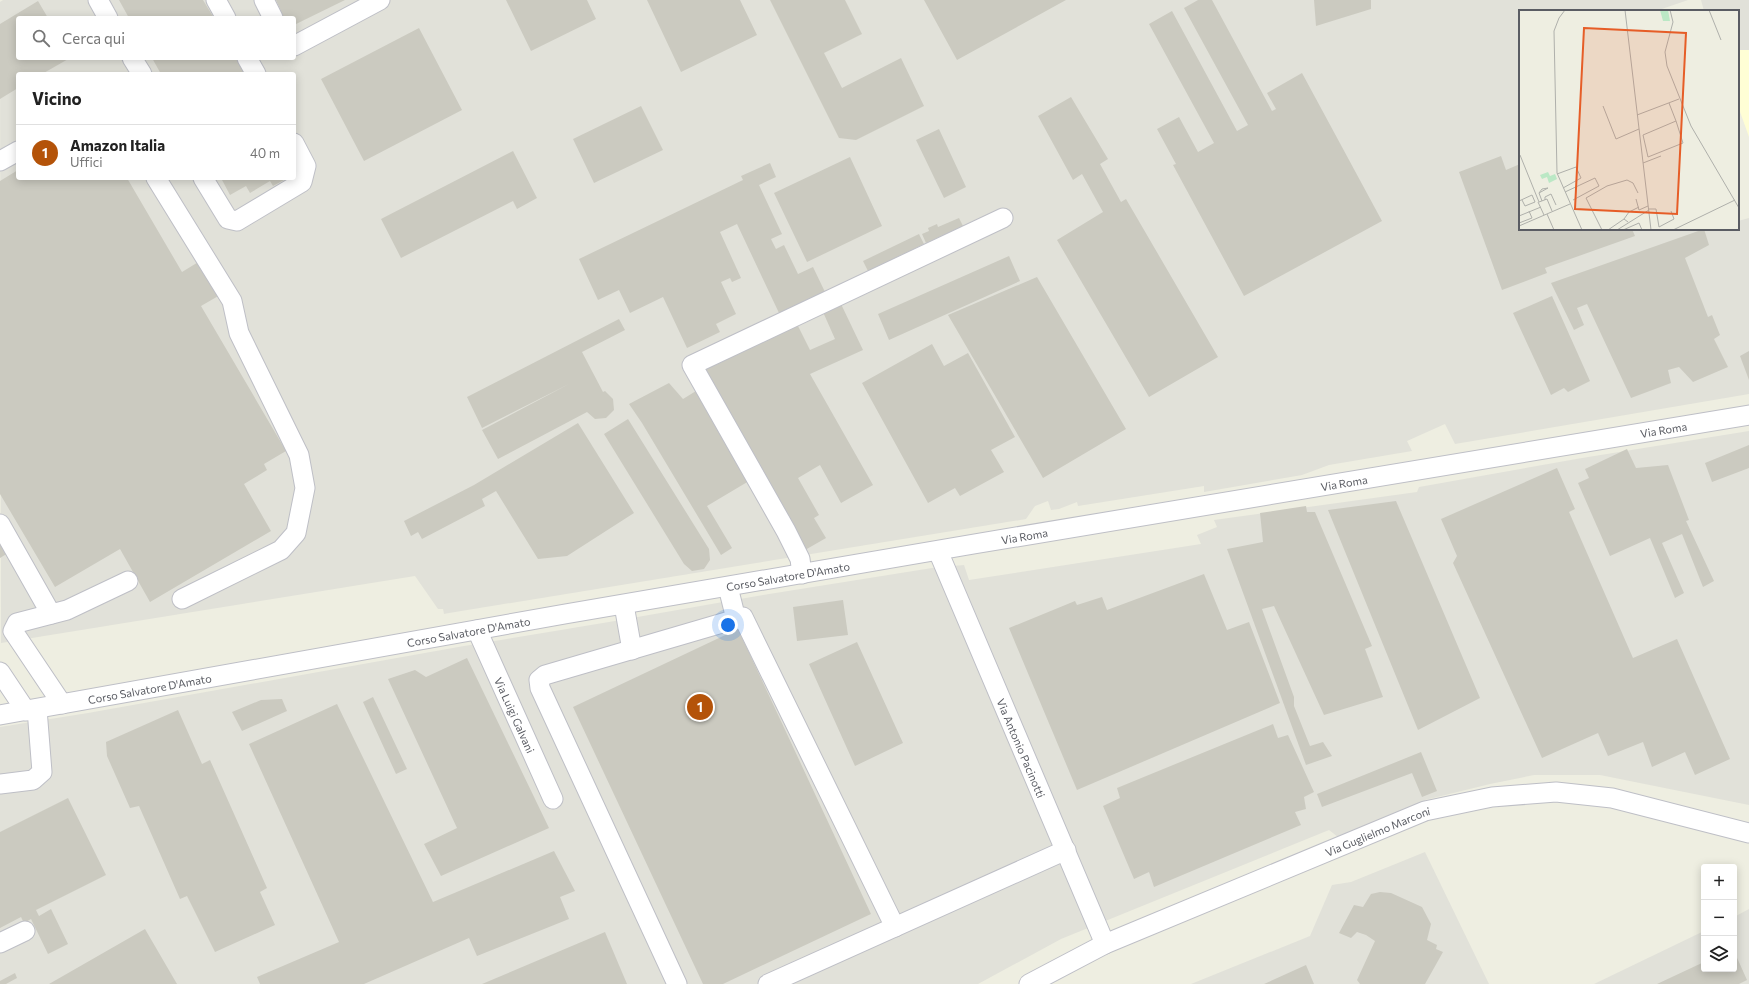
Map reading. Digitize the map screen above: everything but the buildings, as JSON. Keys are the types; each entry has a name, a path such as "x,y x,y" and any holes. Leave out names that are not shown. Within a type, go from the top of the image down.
{"street":[{"path":"98,0 107,16"},
{"path":"216,0 225,16"},
{"path":"264,0 273,16"},
{"path":"296,45 380,0"},
{"path":"133,60 141,72"},
{"path":"248,60 255,72"},
{"path":"204,180 228,219 237,222 302,182 306,166 296,147"},
{"path":"0,161 16,151"},
{"path":"157,180 232,302 239,333 299,455 305,488 296,533 281,550 182,599"},
{"path":"802,574 800,559 786,531 692,365 1002,218"},
{"name":"Via Roma","path":"938,551 1749,415"},
{"path":"0,524 51,614"},
{"name":"Corso Salvatore D'Amato","path":"0,715 624,604 938,551"},
{"name":"Via Antonio Pacinotti","path":"938,551 1105,944"},
{"path":"62,704 13,631 17,623 67,610 128,581"},
{"path":"728,587 736,619"},
{"path":"624,604 632,650"},
{"path":"677,984 540,688 539,680 545,675 736,619 743,618 895,927"},
{"name":"Via Luigi Galvani","path":"477,630 552,799"},
{"path":"0,672 32,710 42,772 33,780 0,784"},
{"name":"Via Guglielmo Marconi","path":"1029,984 1105,944 1426,811 1492,798 1556,792 1612,798 1749,833"},
{"path":"768,984 1066,850"},
{"path":"0,943 25,931"}],"shaded area":[{"path":"3,0 1688,0 1659,10 1519,10 1519,230 1739,230 1739,221 1749,218 1749,394 1455,444 1445,424 1407,441 1412,451 1329,465 1302,475 1204,492 1204,486 1078,506 1077,502 1059,509 1051,510 1048,501 1035,506 1026,519 444,614 443,609 438,609 415,576 1,643 0,2"},
{"path":"1701,0 1749,0 1749,50 1739,50 1739,10 1704,10"},
{"path":"1739,50 1749,50 1749,137 1739,109"},
{"path":"1749,431 1749,805 1600,775 1534,775 1490,784 1425,800 1427,808 1338,837 1329,830 1061,939 978,984 0,984 0,727 88,713 464,646 932,568 964,565 969,580 1201,544 1197,535 1217,527 1214,520 1417,492 1419,487 1582,458"},
{"path":"1425,852 1489,984 1191,984 1310,936 1332,885 1351,882"},
{"path":"1749,909 1749,984 1594,984 1701,932 1701,972 1737,972 1737,915"}],"place":[{"name":"Amazon Italia","path":"700,707"}]}
